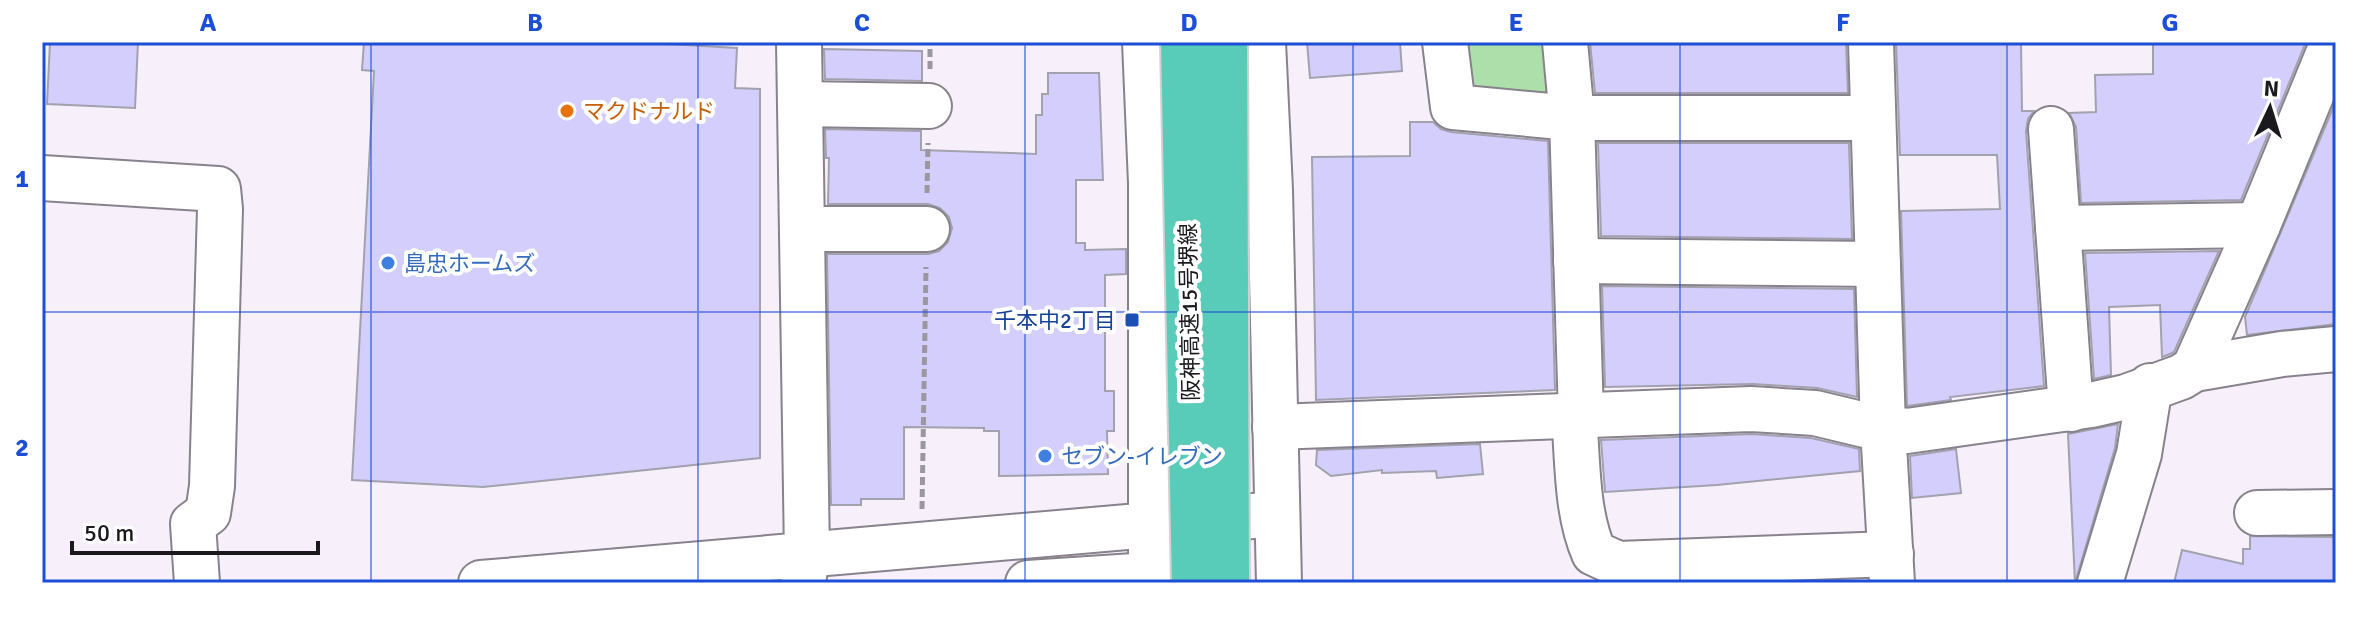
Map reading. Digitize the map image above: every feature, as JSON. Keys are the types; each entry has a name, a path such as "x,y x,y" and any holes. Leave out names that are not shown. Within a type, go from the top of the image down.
{"highway":[{"name":"阪神高速15号堺線","path":"1183,42 1194,583"},
{"name":"阪神高速15号堺線","path":"1225,42 1227,583"}],"street":[{"path":"799,42 805,569"},
{"path":"1145,42 1151,183 1151,579"},
{"path":"1028,583 1278,575 1270,190 1263,42"},
{"path":"1445,42 1453,107 1572,118 1873,118"},
{"path":"1565,42 1572,118 1583,516 1594,553 1618,564 1891,568 1883,428 1871,42"},
{"path":"2194,369 2258,225 2333,42"},
{"path":"800,104 929,106"},
{"path":"2051,129 2071,409"},
{"path":"42,178 218,189 220,209 212,486 208,513 193,524 197,583"},
{"path":"2058,228 2258,225"},
{"path":"802,229 927,229"},
{"path":"1576,261 1878,264"},
{"path":"1275,427 1782,409 1907,431 2071,409 2126,397 2181,377 2194,369 2282,354 2336,349"},
{"path":"2100,583 2139,454 2150,386"},
{"path":"2257,513 2336,512"},
{"path":"481,583 805,569 921,545 1277,514"}],"path":[{"path":"921,545 930,42"}],"green space":[{"path":"1460,42 1550,42 1558,104 1468,99"}],"building":[{"path":"50,42 138,42 135,108 47,104"},
{"path":"364,42 632,42 737,48 735,88 760,89 760,458 483,487 352,480 374,71 362,70"},
{"path":"1307,42 1400,42 1402,71 1310,78"},
{"path":"1590,42 1846,42 1848,93 1595,93"},
{"path":"1896,42 2021,42 2022,111 2034,111 2028,119 2026,131 2044,386 1950,397 1951,400 1907,406 1901,211 2000,209 1997,155 1900,155"},
{"path":"2153,42 2306,42 2241,200 2081,203 2076,127 2069,113 2096,112 2095,75 2153,74"},
{"path":"824,49 922,51 922,81 825,79"},
{"path":"1048,73 1099,73 1103,180 1076,180 1076,243 1085,243 1085,250 1126,249 1126,274 1105,275 1105,391 1114,391 1114,431 1107,431 1108,474 999,476 999,431 904,427 904,499 861,499 861,505 831,505 827,254 928,254 939,251 948,242 952,228 949,217 940,208 928,204 828,204 829,158 826,158 825,129 921,131 921,150 1036,154 1036,115 1042,115 1042,94 1048,94"},
{"path":"2336,101 2336,324 2247,335 2245,317"},
{"path":"1410,122 1433,122 1451,132 1548,141 1555,390 1316,400 1312,157 1410,156"},
{"path":"1598,143 1849,143 1852,239 1601,236"},
{"path":"2219,251 2174,352 2162,357 2160,305 2109,307 2111,375 2094,379 2085,253"},
{"path":"1602,286 1854,289 1857,397 1817,388 1753,384 1605,387"},
{"path":"2118,424 2115,448 2075,583 2068,434"},
{"path":"1751,434 1811,438 1859,449 1860,471 1605,492 1601,440"},
{"path":"1480,444 1483,474 1437,478 1436,471 1382,473 1382,470 1331,476 1316,465 1317,450"},
{"path":"1956,449 1961,493 1912,498 1910,456"},
{"path":"2250,536 2336,537 2336,583 2174,583 2182,550 2243,564 2243,549 2250,549"}],"place":[{"name":"マクドナルド","path":"567,111"},
{"name":"島忠ホームズ","path":"388,263"},
{"name":"千本中2丁目","path":"1132,320"},
{"name":"セブン-イレブン","path":"1045,456"}]}
